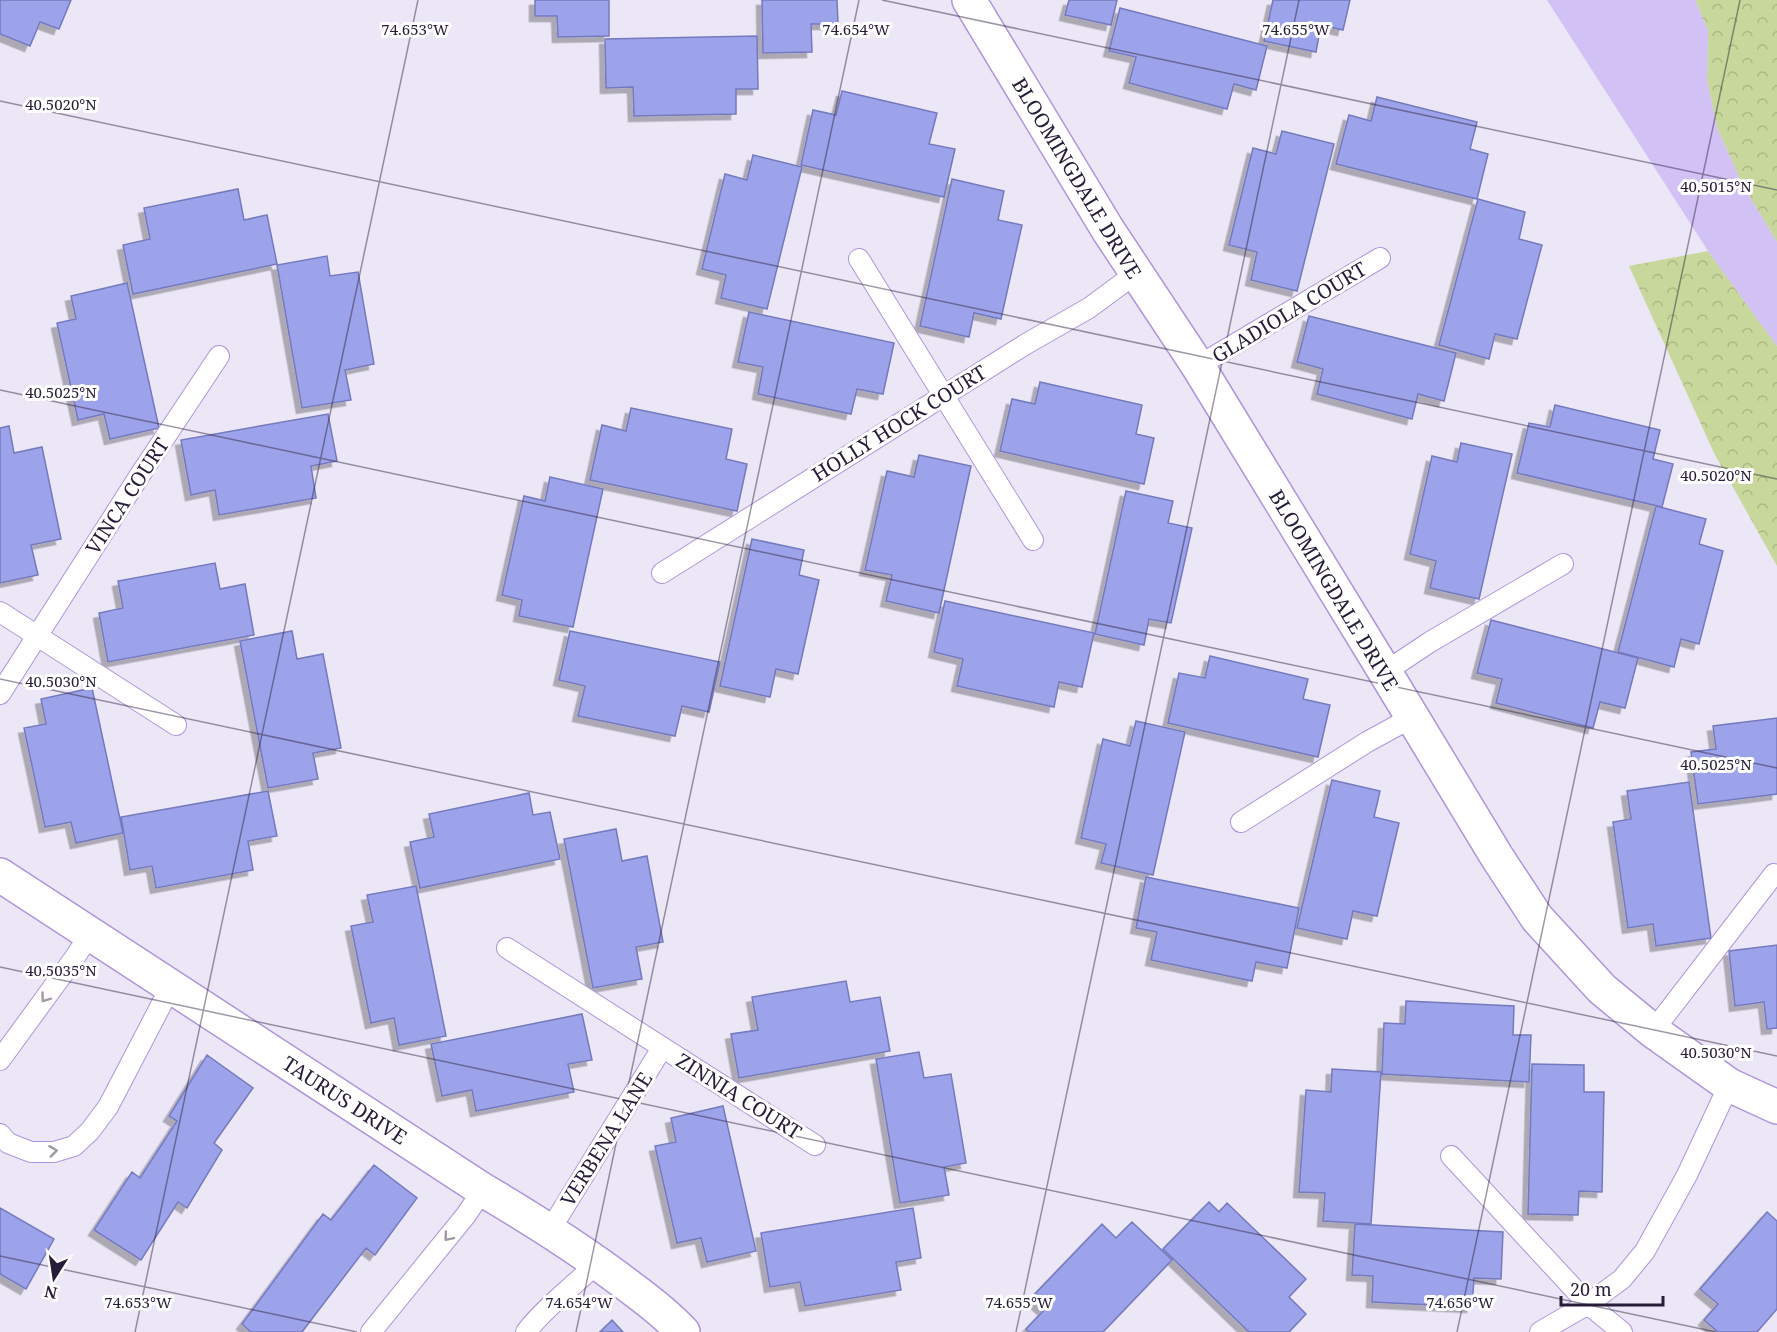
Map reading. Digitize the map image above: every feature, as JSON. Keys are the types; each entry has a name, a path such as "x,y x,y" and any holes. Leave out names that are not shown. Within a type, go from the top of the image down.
{"street":[{"name":"BLOOMINGDALE DRIVE","path":"969,0 1135,274 1198,366 1411,718 1537,918 1602,989 1653,1031 1730,1086 1777,1107"},
{"name":"TAURUS DRIVE","path":"0,875 483,1190 598,1262 669,1317 683,1332"}],"lane":[{"name":"GLADIOLA COURT","path":"1198,366 1380,258"},
{"path":"859,259 1033,540"},
{"name":"HOLLY HOCK COURT","path":"662,573 1026,344 1089,308 1135,274"},
{"name":"VINCA COURT","path":"0,694 219,356"},
{"path":"1385,672 1430,642 1563,564"},
{"path":"0,612 176,725"},
{"path":"1241,822 1367,742 1411,718"},
{"path":"1653,1031 1774,874"},
{"path":"0,1060 91,933"},
{"name":"ZINNIA COURT","path":"507,948 815,1144"},
{"path":"0,1134 8,1143 31,1152 54,1152 74,1146 90,1131 108,1107 171,986"},
{"name":"VERBENA LANE","path":"550,1230 662,1048"},
{"path":"1540,1332 1588,1304 1622,1279 1645,1251 1687,1175 1730,1086"},
{"path":"1451,1156 1588,1304 1622,1332"},
{"path":"372,1332 466,1215 483,1190"},
{"path":"526,1332 537,1317 598,1262"}],"green space":[{"path":"1695,0 1777,0 1777,242 1743,186 1717,128 1707,80 1708,31"},
{"path":"1708,251 1777,346 1777,566 1714,453 1629,266"}],"shaded area":[{"path":"1547,0 1695,0 1708,31 1707,80 1717,128 1743,186 1777,242 1777,346 1708,251"}],"building":[{"path":"0,0 71,0 59,29 40,22 30,46 0,34"},
{"path":"535,0 609,0 609,36 558,37 557,16 535,16"},
{"path":"762,0 837,0 838,24 811,24 812,52 763,53"},
{"path":"1069,0 1117,0 1111,25 1065,15"},
{"path":"1273,0 1350,0 1343,30 1321,25 1316,52 1264,41"},
{"path":"1120,8 1267,46 1256,90 1234,84 1227,109 1129,83 1136,57 1109,51"},
{"path":"757,36 758,89 736,89 736,114 634,116 633,87 606,88 605,39"},
{"path":"842,91 937,113 929,144 955,149 944,197 801,165 813,110 836,115"},
{"path":"1377,97 1477,122 1470,149 1488,154 1477,199 1336,164 1349,115 1371,121"},
{"path":"1282,131 1334,144 1297,291 1251,280 1257,252 1229,245 1253,148 1276,154"},
{"path":"753,155 802,167 767,309 721,298 726,275 702,269 725,174 747,180"},
{"path":"952,179 1004,191 998,220 1022,225 1001,319 974,313 969,337 920,326"},
{"path":"238,189 244,220 267,215 277,264 133,294 123,245 150,239 144,208"},
{"path":"1478,199 1525,212 1519,239 1542,245 1517,339 1495,334 1489,359 1439,345"},
{"path":"327,256 330,276 358,272 374,364 345,370 351,400 302,408 277,265"},
{"path":"127,283 159,428 110,439 104,414 78,420 57,323 76,319 71,296"},
{"path":"749,312 894,343 883,394 857,389 851,414 758,394 763,367 738,362"},
{"path":"1309,316 1456,353 1444,401 1418,394 1412,419 1317,394 1323,369 1297,362"},
{"path":"1040,382 1142,405 1136,434 1154,438 1144,484 1000,451 1012,399 1035,404"},
{"path":"1555,405 1660,430 1653,459 1673,464 1662,507 1517,473 1529,423 1550,427"},
{"path":"631,408 732,429 726,459 747,464 737,511 590,480 602,425 626,431"},
{"path":"328,414 337,461 311,466 316,498 219,515 215,490 191,495 181,440"},
{"path":"9,426 14,453 42,447 61,539 31,545 38,575 0,583 0,428"},
{"path":"1461,443 1512,454 1479,599 1430,588 1436,561 1410,554 1432,456 1457,462"},
{"path":"919,455 971,466 939,613 886,601 892,575 865,570 887,471 914,477"},
{"path":"550,477 603,489 573,627 519,616 522,600 502,595 524,496 545,501"},
{"path":"1126,491 1173,501 1168,523 1192,528 1171,623 1149,619 1144,645 1095,634"},
{"path":"1656,506 1706,519 1699,544 1723,551 1699,644 1681,639 1674,667 1618,652"},
{"path":"752,539 804,550 799,575 819,580 798,674 776,669 770,697 720,686"},
{"path":"215,563 220,589 245,584 254,635 108,662 99,613 123,608 118,581"},
{"path":"945,601 1094,633 1082,687 1059,682 1054,707 957,686 963,659 934,652"},
{"path":"1491,620 1638,658 1625,708 1600,702 1593,728 1496,703 1502,679 1477,673"},
{"path":"292,631 297,659 323,654 341,748 313,753 318,779 268,788 240,641"},
{"path":"570,631 720,662 709,712 682,706 675,736 578,716 585,686 559,680"},
{"path":"1210,656 1308,679 1303,699 1330,705 1318,757 1168,723 1179,673 1205,678"},
{"path":"92,688 123,833 76,843 71,822 45,827 24,728 46,724 41,699"},
{"path":"1777,718 1777,794 1698,804 1691,752 1716,749 1713,726"},
{"path":"1136,721 1185,732 1153,875 1101,863 1106,844 1081,838 1103,739 1130,746"},
{"path":"1332,780 1380,791 1374,817 1399,823 1377,916 1353,911 1347,939 1297,928"},
{"path":"1689,782 1711,938 1656,946 1653,924 1628,928 1613,822 1631,819 1627,791"},
{"path":"268,791 277,836 248,841 253,870 156,888 152,866 130,870 121,817"},
{"path":"529,793 533,815 550,812 560,859 420,888 410,842 434,837 429,814"},
{"path":"616,829 622,861 647,856 663,942 636,947 642,979 593,988 564,839"},
{"path":"1146,877 1299,908 1287,968 1256,962 1252,981 1151,960 1157,932 1136,928"},
{"path":"416,886 446,1036 399,1045 394,1018 371,1023 351,926 373,922 367,895"},
{"path":"1777,945 1777,1028 1767,1029 1764,1002 1735,1006 1729,951"},
{"path":"846,981 850,1002 880,997 890,1051 739,1078 731,1034 758,1030 752,997"},
{"path":"1406,1001 1514,1006 1513,1035 1531,1035 1529,1082 1382,1074 1384,1023 1405,1024"},
{"path":"582,1014 592,1060 568,1064 574,1092 476,1111 472,1090 442,1096 431,1044"},
{"path":"919,1052 924,1078 951,1074 966,1163 944,1167 949,1195 900,1203 876,1059"},
{"path":"207,1055 253,1088 214,1143 222,1150 187,1208 178,1202 141,1260 94,1230 132,1172 140,1178 177,1121 169,1116"},
{"path":"1532,1064 1584,1065 1584,1092 1604,1092 1602,1192 1579,1191 1578,1215 1528,1214"},
{"path":"1332,1069 1381,1072 1371,1224 1323,1221 1325,1193 1299,1192 1306,1090 1331,1092"},
{"path":"723,1106 756,1251 707,1262 701,1238 677,1243 655,1146 676,1142 671,1118"},
{"path":"374,1165 417,1198 375,1255 366,1248 302,1332 251,1332 242,1324 323,1214 331,1220"},
{"path":"1209,1202 1219,1212 1227,1203 1306,1279 1289,1297 1306,1314 1289,1332 1249,1332 1163,1249"},
{"path":"0,1208 54,1239 26,1289 0,1274"},
{"path":"913,1208 921,1258 896,1262 901,1290 805,1306 800,1282 770,1287 761,1233"},
{"path":"1767,1212 1777,1221 1777,1309 1757,1332 1718,1332 1704,1320 1718,1304 1700,1289"},
{"path":"1132,1222 1172,1260 1103,1332 1029,1332 1026,1329 1044,1310 1031,1298 1102,1224 1116,1238"},
{"path":"1355,1224 1503,1232 1501,1279 1474,1278 1472,1307 1372,1302 1373,1276 1352,1275"},
{"path":"612,1320 623,1332 600,1332"}]}
